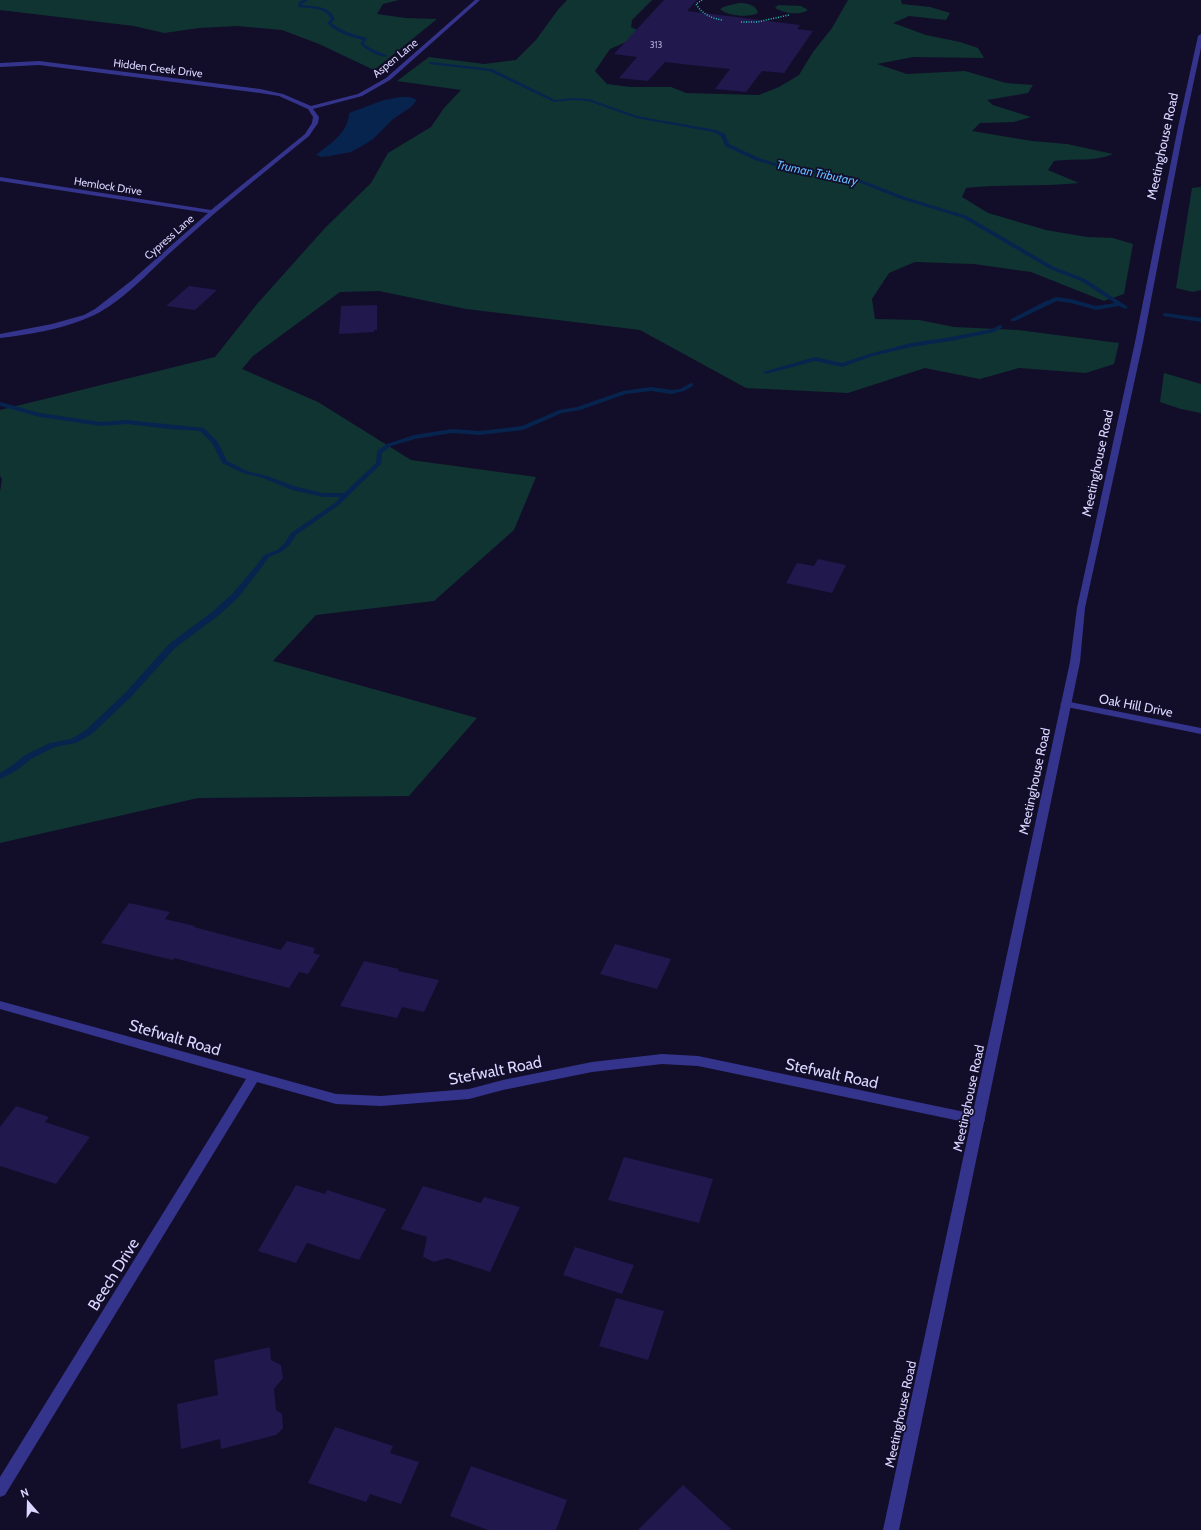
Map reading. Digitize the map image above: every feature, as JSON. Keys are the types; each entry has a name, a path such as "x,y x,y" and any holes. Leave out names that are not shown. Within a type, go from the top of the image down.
{"street":[{"name":"Aspen Lane","path":"310,108 360,95 388,79 478,0"},
{"name":"Meetinghouse Road","path":"891,1530 1075,662 1081,608 1139,342 1181,127 1201,36"},
{"name":"Hidden Creek Drive","path":"0,65 39,63 260,91 281,95 310,108"},
{"name":"Cypress Lane","path":"0,336 32,331 86,316 110,302 212,212 307,135 315,123 316,117 310,108"},
{"name":"Hemlock Drive","path":"0,179 212,212"},
{"name":"Oak Hill Drive","path":"1065,704 1201,731"},
{"name":"Stefwalt Road","path":"0,1005 336,1099 381,1101 469,1094 503,1085 592,1067 662,1059 691,1061 979,1120"},
{"name":"Beech Drive","path":"0,1490 254,1076"}],"path":[{"path":"702,0 696,4 702,13 708,17 722,20"},
{"path":"741,22 757,22 788,15"}],"green space":[{"path":"0,0 399,0 383,4 377,14 405,18 437,19 374,70 319,44 282,30 237,26 199,28 164,33 134,26 0,10"},
{"path":"567,0 652,0 632,20 631,27 637,30 633,39 610,49 595,71 607,84 630,87 671,87 686,93 759,95 779,87 799,75 813,52 832,28 848,0 901,0 902,4 930,7 950,13 946,20 909,16 893,23 926,35 960,42 978,48 984,58 913,57 877,64 907,74 965,71 1006,83 1033,85 1028,93 987,100 993,105 1031,117 1014,122 980,123 972,131 1032,141 1067,144 1113,154 1092,159 1054,161 1048,170 1079,183 966,188 962,197 988,213 1046,230 1087,237 1113,238 1133,244 1124,294 1104,301 1031,272 974,264 915,262 889,273 872,299 875,319 919,320 954,327 1018,330 1119,343 1114,364 1086,373 1019,368 980,379 925,368 848,393 746,388 640,330 466,309 379,291 340,292 253,356 242,369 318,402 411,460 536,477 514,530 434,601 316,615 273,661 477,718 409,796 198,798 0,843 0,492 2,479 0,476 0,410 215,357 257,304 325,228 371,183 388,153 431,127 444,108 461,90 397,81 429,57 484,64 516,60 536,40"},
{"path":"739,3 751,5 757,10 758,13 754,15 738,16 720,9"},
{"path":"778,5 801,6 808,10 801,13 787,12 775,8"},
{"path":"1201,187 1201,290 1193,292 1176,288 1192,188"},
{"path":"1164,373 1201,384 1201,413 1181,409 1160,402"}],"water":[{"path":"410,97 417,100 411,107 393,119 373,139 351,152 322,157 316,155 333,142 342,132 346,126 349,113 384,100"}],"building":[{"path":"664,0 697,0 687,11 800,25 797,29 813,31 784,73 762,71 746,92 715,89 730,69 665,62 648,81 619,78 637,57 614,54"},
{"path":"189,286 217,290 195,310 166,306"},
{"path":"377,305 377,330 374,330 374,332 339,334 341,306"},
{"path":"818,559 846,565 832,593 786,583 797,563 814,566"},
{"path":"129,903 170,912 165,919 195,926 194,927 281,950 287,941 315,948 313,953 320,955 308,974 299,972 289,988 174,958 173,960 101,943"},
{"path":"615,944 671,959 657,989 600,974"},
{"path":"364,961 399,969 398,971 439,980 424,1012 402,1007 397,1018 340,1006"},
{"path":"16,1106 49,1117 45,1122 90,1137 56,1184 0,1166 0,1127"},
{"path":"624,1157 713,1179 699,1223 608,1200"},
{"path":"296,1185 325,1194 327,1190 386,1209 359,1260 307,1243 296,1263 258,1251"},
{"path":"423,1186 481,1203 484,1197 520,1207 490,1272 447,1258 434,1262 423,1257 427,1237 401,1229"},
{"path":"575,1247 634,1265 622,1294 563,1275"},
{"path":"616,1298 664,1311 648,1360 599,1346"},
{"path":"270,1347 271,1360 281,1365 283,1378 274,1389 276,1410 282,1414 283,1428 276,1435 221,1449 220,1439 181,1449 177,1404 218,1395 214,1360"},
{"path":"335,1427 393,1446 390,1453 419,1462 401,1504 370,1494 366,1502 308,1483"},
{"path":"471,1466 567,1500 556,1530 488,1530 450,1516"},
{"path":"683,1485 732,1530 638,1530"}],"waterway":[{"name":"Truman Tributary","path":"306,0 300,3 299,6 319,8 328,11 333,19 329,23 346,33 366,39 362,44 369,49 386,56"},
{"name":"Truman Tributary","path":"431,63 490,70 554,101 572,99 589,100 636,117 714,131 723,135 727,145 757,159 790,169 849,177 903,198 965,217 1052,268 1083,280 1125,307"},
{"path":"1013,320 1056,299 1071,301 1096,308 1120,304"},
{"path":"1165,315 1201,320"},
{"path":"766,372 815,359 842,365 871,355 911,345 951,339 994,330 1000,327"},
{"path":"0,776 13,769 28,757 53,745 73,741 89,732 129,694 172,646 215,614 235,596 259,567 266,556 279,551 287,545 293,534 337,504 379,463 379,452 389,445 414,437 452,431 480,433 523,428 561,411 578,409 625,392 651,389 672,392 682,390 691,385"},
{"path":"0,404 40,415 101,424 127,422 202,429 215,442 224,462 245,472 265,477 292,488 323,495 344,495"}]}
